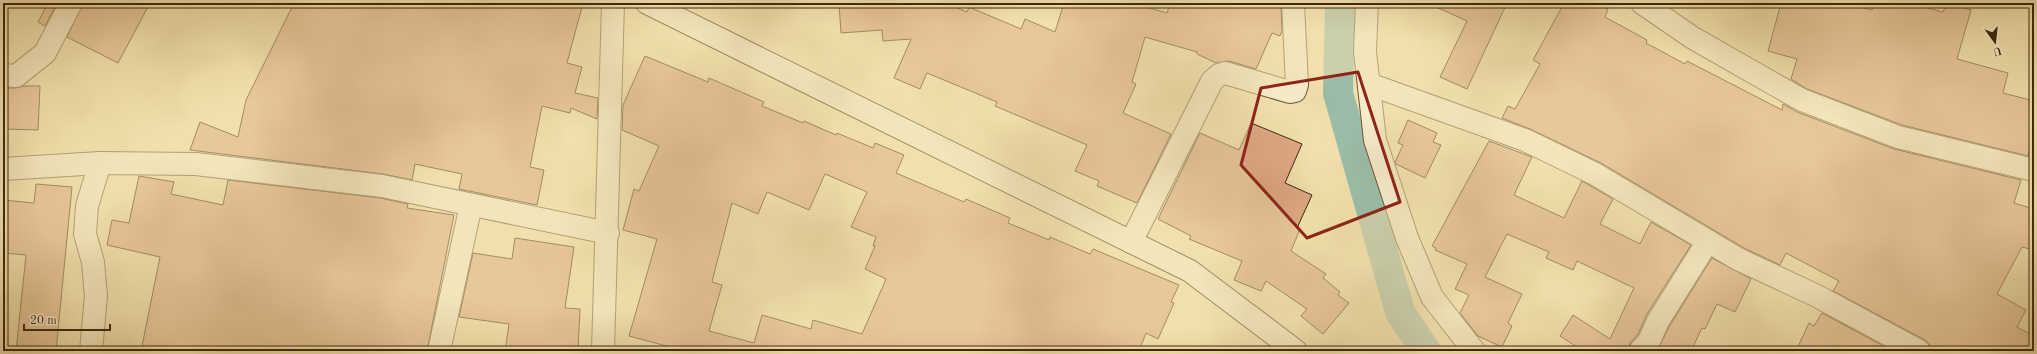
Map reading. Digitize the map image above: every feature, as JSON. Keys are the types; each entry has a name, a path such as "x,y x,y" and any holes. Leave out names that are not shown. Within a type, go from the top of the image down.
{"street":[{"path":"3,75 16,76 45,53 70,3"},
{"path":"603,351 608,233 613,3"},
{"path":"647,3 1190,271 1296,351"},
{"path":"1132,242 1212,81 1225,73 1290,92 1295,90 1297,85 1293,3"},
{"path":"1367,3 1365,52 1375,140 1407,238 1432,297 1474,351"},
{"path":"1642,3 1693,38 1802,100 1898,137 2034,170"},
{"path":"1369,84 1525,140 1595,174 1738,259 1817,296 1920,351"},
{"path":"3,169 100,163 196,164 382,186 608,233"},
{"path":"91,351 96,296 93,262 85,234 87,206 100,163"},
{"path":"439,351 471,205"},
{"path":"1640,351 1649,341 1658,321 1708,241"}],"highlighted area":[{"path":"1358,72 1400,202 1307,238 1241,165 1261,88"}],"building":[{"path":"48,3 57,3 45,26 38,22"},
{"path":"83,3 150,3 118,63 67,37"},
{"path":"294,3 583,3 567,63 582,67 575,93 598,98 597,119 571,108 570,113 542,106 530,167 544,170 537,205 459,189 462,174 415,164 412,180 383,174 190,150 200,122 238,137 246,100"},
{"path":"839,3 946,3 967,12 969,7 1021,29 1025,19 1055,32 1064,3 1133,3 1167,13 1170,3 1281,3 1282,31 1280,36 1272,33 1256,69 1229,61 1216,63 1197,54 1197,52 1145,37 1132,82 1136,84 1123,113 1171,134 1137,203 1097,186 1099,181 1075,171 1087,145 995,106 997,102 927,73 920,89 894,78 911,39 883,41 882,30 841,33"},
{"path":"1427,3 1507,3 1467,89 1440,77 1467,21"},
{"path":"1564,3 1596,3 1608,9 1605,17 1647,40 1646,43 1685,64 1687,61 1782,110 1783,104 1797,112 1894,149 2021,180 2014,203 2034,209 2034,250 2022,247 1997,294 2026,310 2017,327 2034,336 2034,351 1931,351 1930,345 1925,340 1833,291 1839,281 1786,253 1780,265 1744,248 1601,163 1530,129 1502,118 1508,106 1515,109 1540,64 1533,60"},
{"path":"1781,3 1844,3 1872,10 1874,3 1909,3 1943,12 1947,3 1971,10 1957,59 2008,73 2003,93 2034,101 2034,133 2028,156 1902,125 1807,89 1791,79 1797,59 1768,51"},
{"path":"645,56 708,82 709,78 764,102 762,106 803,123 804,121 836,135 837,133 873,148 875,143 904,155 896,173 964,202 966,199 1010,218 1008,223 1049,240 1050,237 1090,254 1093,249 1179,285 1171,302 1174,303 1158,339 1146,333 1139,351 685,351 629,336 657,239 623,230 634,189 639,191 659,146 622,130 623,105","holes":["825,174 867,192 851,227 876,237 873,246 875,246 865,269 886,279 862,334 813,320 811,329 762,315 754,343 709,331 722,285 712,282 732,203 758,214 767,192 809,210"]},
{"path":"40,86 38,130 3,129 3,88"},
{"path":"1408,120 1437,133 1433,142 1441,145 1425,178 1396,164 1395,162 1403,145 1398,143"},
{"path":"1251,123 1302,144 1285,183 1312,195 1297,228 1300,229 1291,251 1326,274 1323,278 1340,292 1338,295 1349,303 1323,334 1301,316 1307,309 1266,281 1261,291 1234,280 1242,261 1189,239 1191,236 1158,219 1200,133 1239,150"},
{"path":"1489,141 1532,157 1514,195 1564,218 1582,181 1613,199 1600,224 1640,244 1651,222 1691,245 1647,314 1638,334 1630,343 1628,351 1583,351 1560,336 1573,315 1610,339 1634,288 1577,261 1573,270 1546,258 1549,252 1507,234 1485,277 1522,294 1508,323 1512,326 1502,347 1478,336 1460,313 1469,295 1455,289 1467,264 1435,250 1436,248 1432,246"},
{"path":"139,176 174,182 171,194 223,205 228,180 380,198 408,204 407,208 454,215 427,351 347,351 318,347 317,351 141,351 160,257 107,245 112,220 129,223"},
{"path":"36,184 72,187 56,351 16,351 26,255 3,253 3,200 34,203"},
{"path":"515,238 574,247 565,308 580,309 578,351 505,351 509,324 459,317 473,253 512,259"},
{"path":"1712,258 1751,279 1735,312 1717,304 1705,329 1702,328 1691,351 1657,351 1669,327"},
{"path":"1822,313 1893,351 1796,351 1809,323 1814,326"}],"waterway":[{"path":"1340,3 1338,93 1400,312 1426,351"}]}
